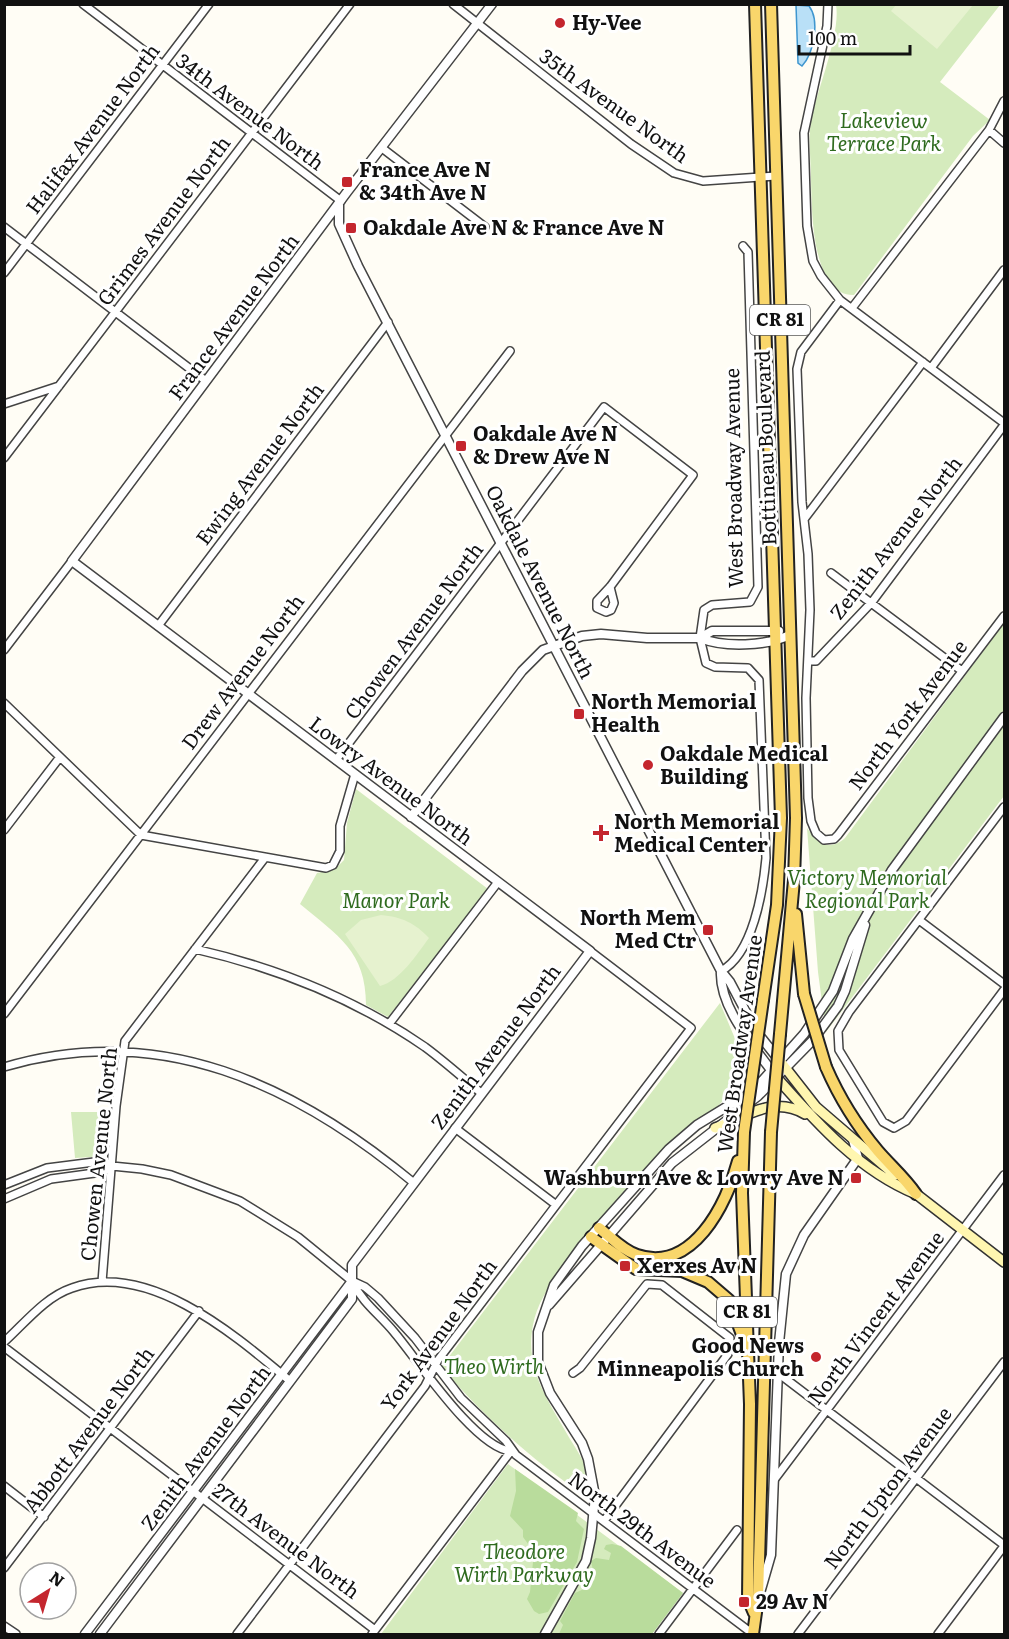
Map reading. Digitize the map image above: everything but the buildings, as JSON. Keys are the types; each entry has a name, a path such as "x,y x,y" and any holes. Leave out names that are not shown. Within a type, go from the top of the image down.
{"main road":[{"name":"Bottineau Boulevard","path":"755,4 780,801"},
{"name":"Bottineau Boulevard","path":"771,4 796,818"},
{"path":"774,151 779,102 777,4"},
{"name":"West Broadway Avenue","path":"754,1613 748,1599 749,1359 742,1193 743,1137 777,905 780,801"},
{"name":"West Broadway Avenue","path":"753,1634 754,1613 758,1599 771,1132 796,818"},
{"path":"795,850 798,883 796,919 804,994 826,1067 837,1091 864,1134 906,1179 916,1194"},
{"path":"782,1065 816,1107 853,1140 916,1194 1005,1262"},
{"path":"774,1074 809,1116 858,1158 916,1194"},
{"path":"715,1128 753,1110 772,1107 791,1107 809,1116"},
{"path":"598,1228 636,1255 656,1258 674,1254 690,1246 707,1227 722,1202 733,1179 743,1137"},
{"path":"591,1237 636,1269 688,1273 701,1277 721,1291 733,1307 749,1359"}],"street":[{"name":"34th Avenue North","path":"83,4 340,203"},
{"name":"Halifax Avenue North","path":"4,273 209,4"},
{"name":"Grimes Avenue North","path":"4,458 350,4"},
{"name":"35th Avenue North","path":"453,4 631,144 674,173 703,181 775,176"},
{"name":"France Avenue North","path":"4,650 492,4"},
{"path":"828,4 827,26 804,133 807,226 813,261 821,276 840,300 1005,424"},
{"path":"852,308 989,130 1005,101"},
{"path":"989,130 1005,142"},
{"path":"382,148 485,227"},
{"name":"Oakdale Avenue North","path":"340,203 339,224 445,434 721,971 730,982 756,1031 782,1065"},
{"path":"4,227 206,381"},
{"name":"West Broadway Avenue","path":"721,971 737,957 749,933 764,884 766,858 759,680 748,668 715,667 706,663 700,638 704,610 712,605 750,602 758,587 748,252 743,246"},
{"path":"931,368 1005,270"},
{"path":"808,662 810,610 797,369 801,352 840,300"},
{"name":"Ewing Avenue North","path":"158,626 388,322"},
{"name":"Drew Avenue North","path":"4,1014 510,351"},
{"path":"804,518 923,362"},
{"path":"4,404 60,385"},
{"name":"Chowen Avenue North","path":"336,760 604,407 693,475 610,587"},
{"name":"Zenith Avenue North","path":"808,662 816,661 872,602 1005,424"},
{"name":"Lowry Avenue North","path":"72,561 691,1028"},
{"path":"831,573 962,671"},
{"name":"North York Avenue","path":"808,662 811,821 824,840 834,839 1005,616"},
{"path":"411,817 522,671 543,650 582,636 601,634 647,638 700,638 712,631 775,636 790,634"},
{"path":"4,703 141,835 264,859 326,868 337,859 340,851 340,826 355,774"},
{"path":"542,1314 672,1163 758,1096 782,1065 813,1040 838,1006 851,974 867,916 892,870 1005,717"},
{"path":"4,830 60,757"},
{"path":"1005,807 841,1023 837,1039 839,1050 883,1122 894,1128 906,1120 1005,990"},
{"name":"Chowen Avenue North","path":"102,1282 125,1041 264,859"},
{"path":"389,1024 498,882"},
{"path":"919,920 1005,984"},
{"path":"195,949 254,963 356,1005 427,1049 482,1093"},
{"name":"Zenith Avenue North","path":"100,1635 352,1299 352,1265 590,951"},
{"name":"Oakdale Avenue North","path":"721,971 720,983 731,1010 774,1074"},
{"name":"York Avenue North","path":"237,1635 555,1204 691,1028"},
{"path":"4,1067 69,1053 123,1052 163,1056 197,1064 267,1087 331,1120 414,1183"},
{"path":"545,1635 586,1561 595,1496 588,1460 573,1426 550,1393 538,1362 538,1332 542,1314 560,1275 598,1228 680,1138 754,1090 774,1074"},
{"path":"455,1128 555,1204"},
{"path":"853,1140 858,1158"},
{"name":"West Broadway Avenue","path":"758,1599 767,1576 771,1555 778,1373 784,1287 794,1253 858,1158"},
{"path":"4,1185 47,1168 70,1163 102,1161 112,1166 142,1168 171,1175 231,1197 298,1237 352,1281 365,1287 415,1338 434,1366 473,1412 506,1441 511,1451"},
{"path":"4,1199 51,1179 102,1172 112,1166"},
{"name":"North Vincent Avenue","path":"774,1480 1005,1175"},
{"path":"352,1281 360,1297 388,1326 453,1406 501,1450 511,1451"},
{"name":"Zenith Avenue North","path":"85,1635 352,1281"},
{"path":"4,1342 56,1296 72,1287 102,1282 147,1290 199,1311 220,1324 290,1381"},
{"path":"573,1373 580,1368 647,1284 662,1285 730,1338 728,1354 604,1521"},
{"name":"Abbott Avenue North","path":"4,1568 199,1311"},
{"name":"27th Avenue North","path":"4,1347 194,1491 374,1632"},
{"name":"North Upton Avenue","path":"798,1635 1005,1362"},
{"path":"778,1373 1005,1545 938,1635"},
{"path":"374,1632 511,1451"},
{"name":"North 29th Avenue","path":"511,1451 753,1634"},
{"path":"4,1486 44,1516"},
{"path":"659,1635 736,1530"},
{"path":"127,1578 136,1586"},
{"path":"4,1626 16,1635"}],"green space":[{"path":"897,4 973,5 937,49 891,11"},
{"name":"Lakeview Terrace Park","path":"836,5 1000,5 940,82 990,120 973,136 854,295 840,291 829,281 817,248 812,210 810,128 832,46 837,17"},
{"name":"Victory Memorial Regional Park","path":"1004,623 1004,796 826,1032 818,972 807,828 824,844 834,844 845,838"},
{"name":"Manor Park","path":"356,789 488,889 388,1017 366,1005 361,971 347,946 300,904 317,873 335,869 344,860 347,823"},
{"path":"381,915 408,922 419,928 429,938 401,973 380,986 345,934 361,920"},
{"name":"Theo Wirth","path":"720,1003 744,1060 737,1087 583,1239 547,1290 536,1313 531,1341 535,1371 547,1399 584,1464 586,1478 584,1495 508,1436 441,1367"},
{"path":"71,1112 111,1112 106,1156 75,1158"},
{"name":"Theodore Wirth Parkway","path":"508,1464 683,1593 652,1634 381,1634"},
{"path":"515,1469 578,1513 576,1521 584,1529 577,1562 548,1612 539,1614 534,1611 527,1599 530,1592 534,1552 523,1537 523,1530 510,1516 516,1491"},
{"path":"606,1545 621,1546 683,1593 652,1634 559,1634 563,1625 560,1621 575,1593 586,1588 595,1579 591,1561 596,1558 609,1560 611,1553 604,1549"}],"water":[{"path":"796,5 809,6 815,28 810,53 802,66 798,63"}],"place":[{"name":"Hy-Vee","path":"560,23"},
{"name":"France Ave N & 34th Ave N","path":"347,182"},
{"name":"Oakdale Ave N & France Ave N","path":"351,228"},
{"name":"Oakdale Ave N & Drew Ave N","path":"461,446"},
{"name":"North Memorial Health","path":"579,714"},
{"name":"Oakdale Medical Building","path":"648,765"},
{"name":"North Memorial Medical Center","path":"601,833"},
{"name":"North Mem Med Ctr","path":"708,930"},
{"name":"Washburn Ave & Lowry Ave N","path":"856,1178"},
{"name":"Xerxes Av N","path":"625,1266"},
{"name":"Good News Minneapolis Church","path":"816,1357"},
{"name":"29 Av N","path":"744,1602"}]}
